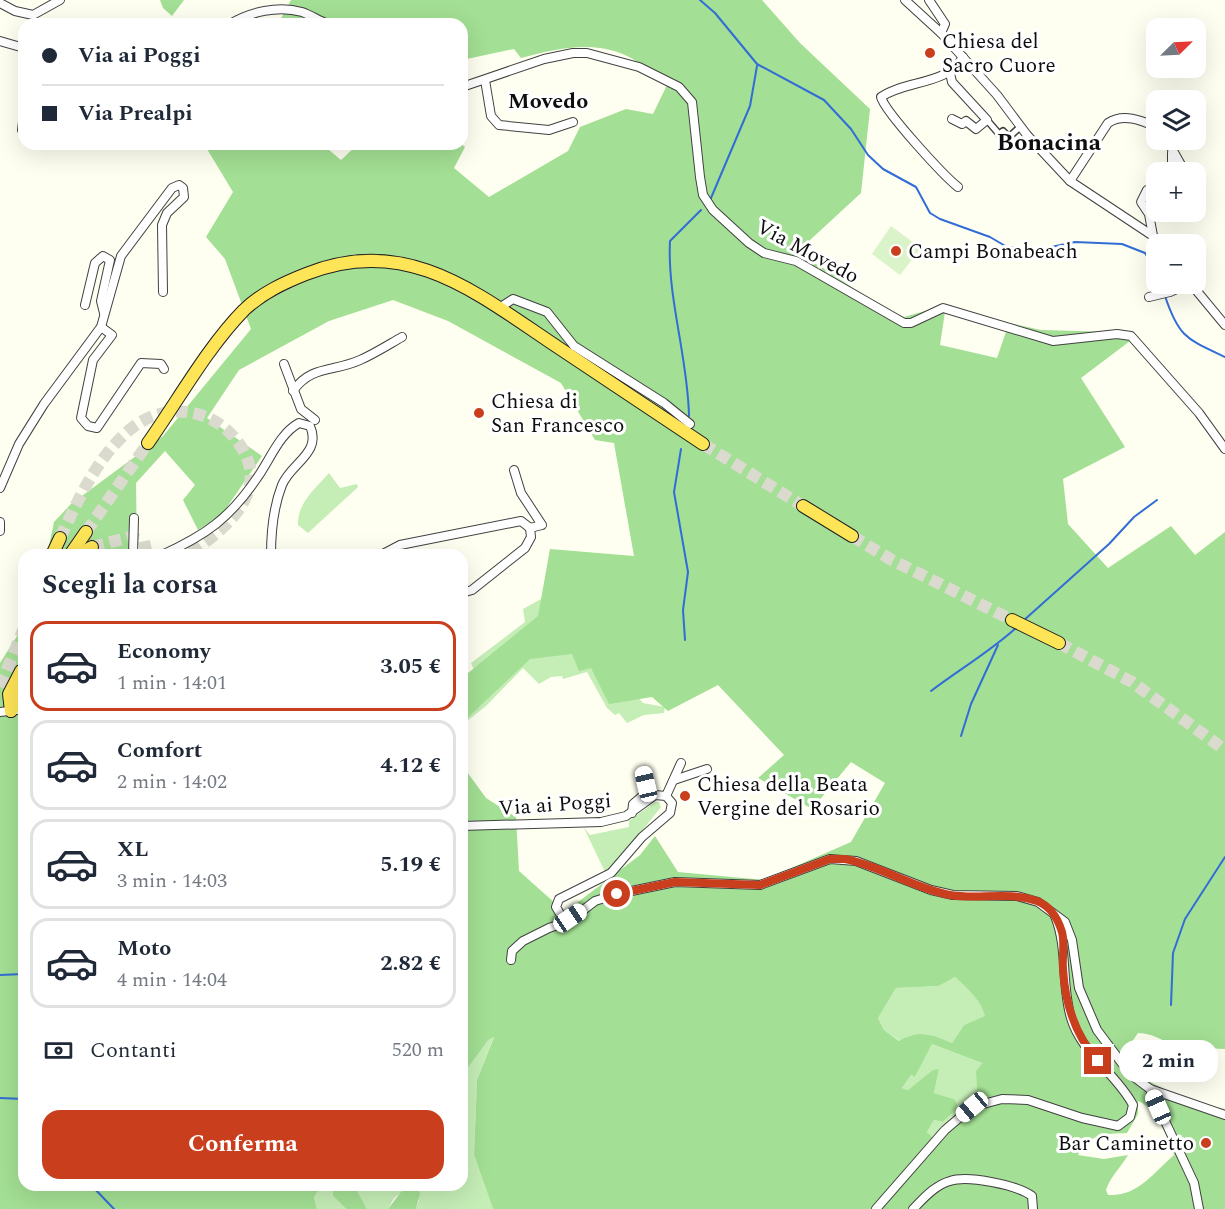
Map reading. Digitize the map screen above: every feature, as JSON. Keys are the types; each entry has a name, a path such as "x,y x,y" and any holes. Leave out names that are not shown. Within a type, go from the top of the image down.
{"highway":[{"path":"148,443 244,310 276,286 316,270 331,265 372,261 418,267 463,284 703,444"},
{"path":"803,506 852,536"},
{"path":"74,549 86,532"},
{"path":"55,549 60,538"},
{"path":"88,549 92,547"},
{"path":"1012,620 1059,643"},
{"path":"0,692 18,673"},
{"path":"12,711 8,701 10,690 18,676"}],"street":[{"path":"0,3 15,11 33,15 60,0"},
{"path":"904,0 941,33 1020,127 1070,181 1150,234"},
{"path":"929,0 945,24 941,33"},
{"path":"244,18 258,12 287,10 303,12 316,18"},
{"path":"0,41 18,46"},
{"name":"Via Movedo","path":"468,85 544,59 573,53 587,53 622,62 661,77 680,87 692,102 700,177 707,203 749,243 764,253 795,261 904,323 911,323 943,308 1053,342 1117,334 1131,336 1199,413 1225,449"},
{"path":"958,187 947,178 896,121 881,97 901,87 950,74 963,57"},
{"path":"950,74 952,82 999,134 1003,131 1009,137 1020,127"},
{"path":"485,80 491,116 499,125 549,130 573,122"},
{"path":"952,119 962,124 966,121 976,129 987,120"},
{"path":"1070,181 1108,123 1114,119 1131,119 1146,124"},
{"path":"0,488 19,444 44,404 101,327 121,255 172,188 179,185 183,188 184,197 167,213 162,225 164,292"},
{"path":"1146,193 1141,202 1146,210"},
{"path":"85,305 95,263 103,256 110,260 100,301 104,315"},
{"path":"1149,297 1163,294"},
{"path":"1199,294 1225,325"},
{"path":"499,309 513,299 547,312 574,346 664,403 690,424"},
{"path":"101,327 112,335 93,360 81,418 88,426 97,428 141,363 161,364 164,369"},
{"path":"293,391 301,379 324,369 361,360 402,337"},
{"path":"284,364 301,409 312,418 305,425"},
{"path":"175,549 192,541 225,518 256,479 289,429 298,423 310,426 314,436 312,447 283,483 275,509 272,549"},
{"path":"514,470 521,493 542,525 530,528"},
{"path":"133,549 134,518"},
{"path":"391,549 400,544 521,521 530,528 531,537 525,548 468,591"},
{"path":"0,522 0,531"},
{"path":"570,918 562,917 556,907 559,899 611,873 642,837 670,813 672,804 666,796 681,763"},
{"path":"674,780 707,769"},
{"path":"632,813 633,804 646,792 643,772"},
{"name":"Via ai Poggi","path":"468,826 571,825 601,822 632,813 655,795 666,796"},
{"path":"511,960 512,951 522,941 569,921 595,901 617,894 675,882 760,885 830,859 856,861 931,890 953,895 1017,896 1038,902 1065,922 1072,940 1079,988 1097,1030 1130,1074 1150,1089 1225,1115"},
{"path":"876,1209 945,1130 972,1107 1002,1099 1029,1100 1082,1118 1118,1126 1130,1117 1133,1105 1125,1090 1085,1046 1071,1019 1063,969 1062,934 1055,916"},
{"path":"1150,1089 1194,1183 1199,1209"},
{"path":"913,1209 934,1189 950,1181 964,1179 1020,1188 1032,1196 1034,1209"}],"green space":[{"path":"160,0 184,0 172,16 163,8"},
{"path":"291,0 762,0 800,43 870,109 861,193 796,253 825,269 884,309 904,317 946,305 940,345 997,358 1009,323 1041,330 1114,332 1130,341 1081,378 1125,447 1063,479 1068,524 1108,568 1171,526 1195,555 1225,532 1225,1049 1184,1046 1138,1033 1121,1058 1131,1068 1156,1085 1197,1102 1225,1109 1225,1209 493,1209 474,1155 477,1080 494,1037 488,1040 468,1068 468,773 486,798 516,817 519,871 565,912 640,855 655,836 678,872 764,880 851,842 885,783 851,762 812,809 758,778 784,755 718,685 668,711 652,697 609,704 591,668 579,671 572,654 530,659 468,717 468,673 538,616 550,549 634,556 614,443 595,440 561,383 448,321 393,300 329,321 239,370 207,418 262,456 223,513 198,530 183,500 195,485 165,451 136,483 137,549 48,549 54,522 71,504 163,436 251,329 225,259 206,237 233,192 208,150 329,150 341,160 352,150 463,150 454,168 489,197 568,151 580,127 626,109 653,114 667,85 631,58 612,50 586,47 560,49 521,58 514,49 468,59 468,18 281,18","holes":["955,977 969,990 985,1016 964,1025 952,1043 925,1034 913,1035 899,1041 884,1030 878,1018 896,988 939,986","932,1044 982,1063 976,1071 977,1101 959,1113 934,1139 927,1132 934,1120 943,1122 956,1109 957,1104 954,1099 934,1093 939,1069 933,1070 908,1090 902,1088 911,1075 915,1077","1138,1101 1151,1110 1156,1117 1174,1155 1137,1188 1119,1195 1108,1195 1106,1190 1108,1185 1128,1155 1104,1159 1078,1155 1087,1142 1098,1136 1127,1133 1138,1114"]},
{"name":"Campi Bonabeach","path":"891,226 921,248 900,275 872,254"},
{"path":"329,473 340,488 357,484 358,487 308,533 298,525 301,510 308,496"},
{"path":"552,593 643,703 665,707 664,713 644,715 627,723 619,713 615,715 607,708 587,672 563,679 562,676 551,677 539,684 523,668 486,706 468,720 468,675 474,670 471,663 525,622 523,609"},
{"path":"18,634 18,1191 318,1191 314,1197 317,1209 0,1209 0,663"},
{"path":"655,802 659,802 661,807 613,867 605,872 584,828 590,835 629,827 629,821"},
{"path":"955,977 977,1000 986,1016 964,1025 952,1043 926,1034 913,1035 900,1041 884,1030 878,1018 896,988 939,986"},
{"path":"494,1036 477,1080 474,1155 493,1209 416,1209 419,1200 412,1191 468,1191 468,1067 488,1039"},
{"path":"932,1044 982,1063 976,1071 977,1101 959,1113 933,1140 927,1132 934,1120 943,1122 955,1109 954,1099 934,1093 939,1069 908,1090 902,1088 911,1075 915,1077"},
{"path":"318,1191 333,1191 333,1196 346,1209 317,1209 314,1197"},
{"path":"333,1191 357,1191 367,1209 346,1209 333,1196"},
{"path":"357,1191 404,1191 394,1198 388,1209 367,1209"},
{"path":"419,1191 416,1209 388,1209 401,1192"}],"waterway":[{"path":"700,0 715,13 757,64 824,100 851,129 868,155 883,169 916,187 930,213 940,219 990,237 1007,247 1037,250 1075,242 1122,244 1146,255"},
{"path":"711,198 750,106 757,66"},
{"path":"689,416 688,394 674,306 670,241 701,210"},
{"path":"1165,296 1175,321 1186,336 1225,357"},
{"path":"681,449 674,492 688,572 683,610 685,640"},
{"path":"1023,621 1109,544 1134,517 1157,500"},
{"path":"931,691 1017,627"},
{"path":"961,736 971,704 998,645"},
{"path":"1171,1005 1173,953 1185,919 1225,857"},
{"path":"0,975 18,974"},
{"path":"0,1098 18,1099"},
{"path":"97,1191 114,1209"}],"tunnel":[{"path":"60,538 96,469 126,433 140,422 156,415 189,412 204,416 219,424 232,435 247,459 251,479 245,499 232,518 195,549"},
{"path":"86,532 148,443"},
{"path":"703,444 803,506"},
{"path":"852,536 890,559 1012,620"},
{"path":"92,547 130,537 144,541 146,549"},
{"path":"0,687 18,643"},
{"path":"1059,643 1132,682 1225,750"}],"place":[{"name":"Chiesa del Sacro Cuore","path":"930,53"},
{"name":"Campi Bonabeach","path":"896,251"},
{"name":"Chiesa di San Francesco","path":"479,413"},
{"name":"Chiesa della Beata Vergine del Rosario","path":"685,796"},
{"name":"Bar Caminetto","path":"1206,1143"}],"district":[{"name":"Movedo","path":"548,100"},
{"name":"Bonacina","path":"1049,142"}],"route":[{"path":"617,894 675,882 704,881 760,885 830,859 845,859 856,861 931,890 953,895 1017,896 1038,902 1055,916 1062,934 1063,969 1071,1019 1085,1046 1098,1061"}]}
